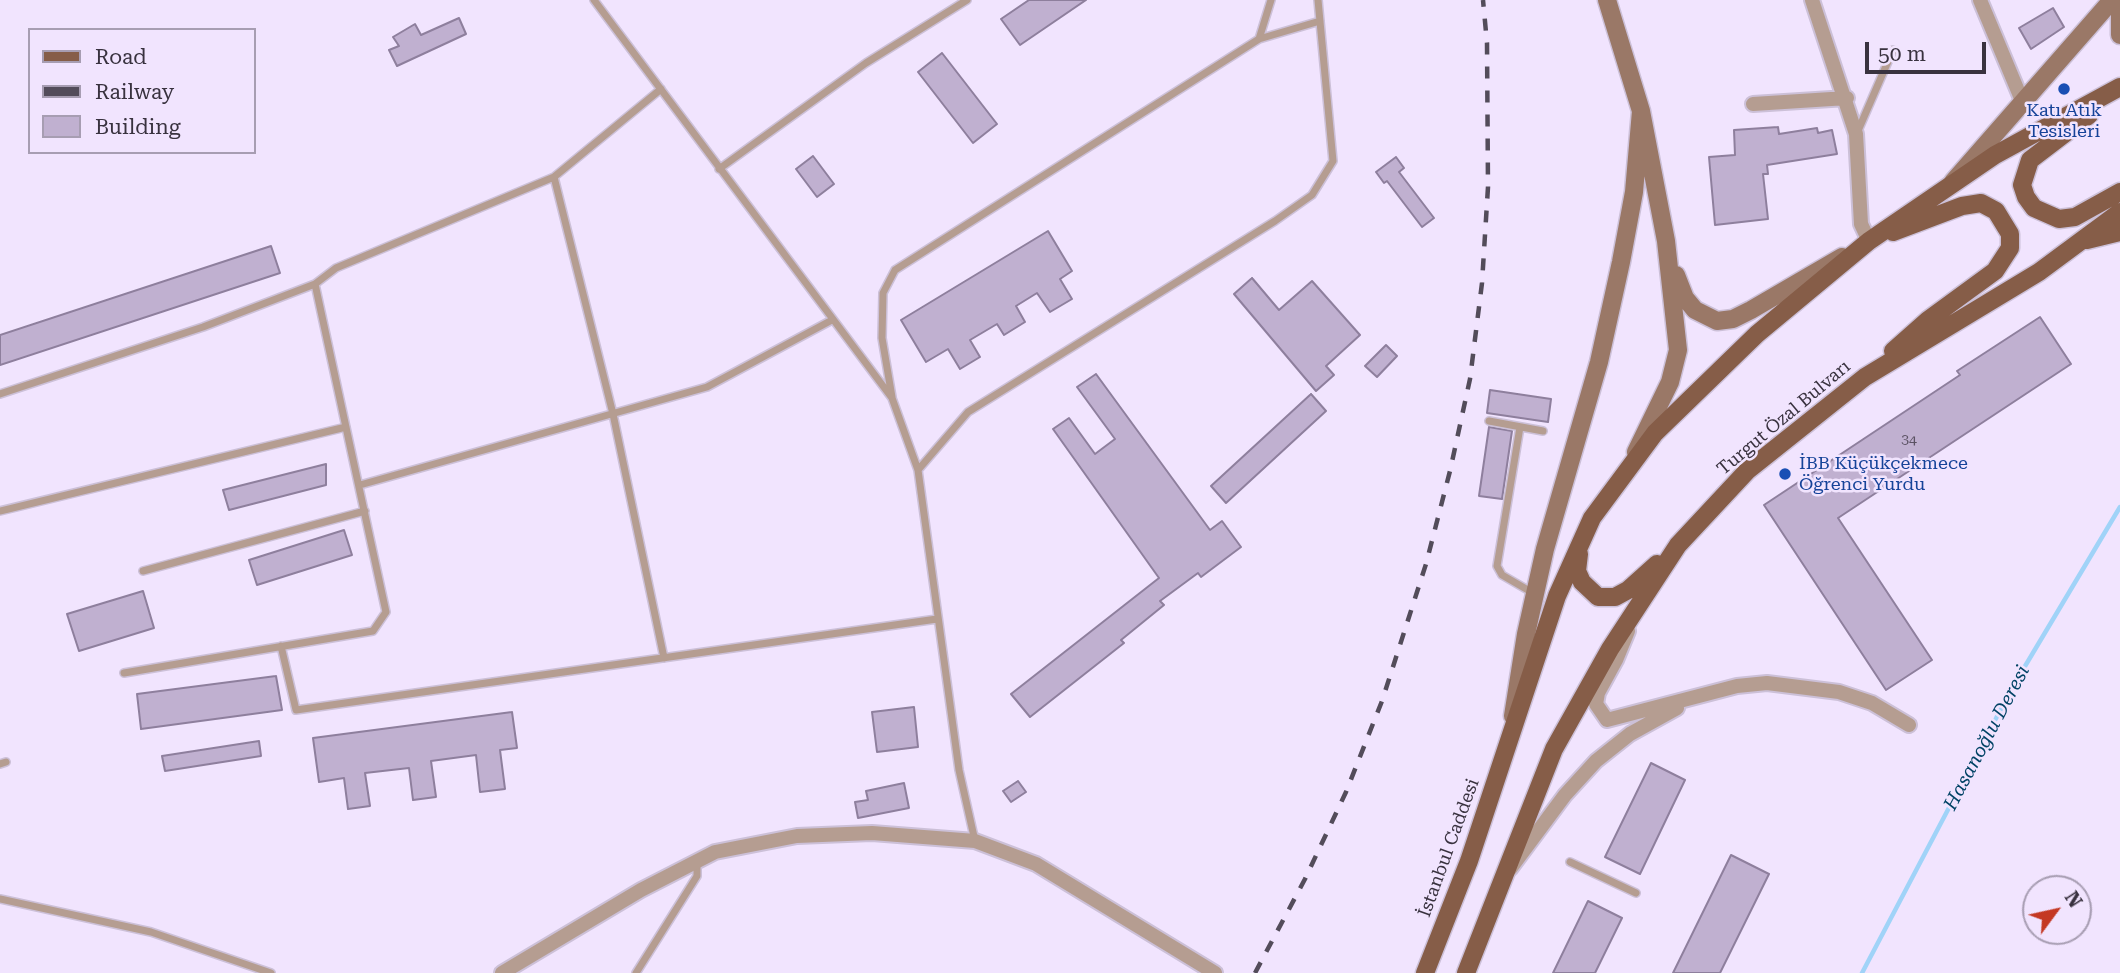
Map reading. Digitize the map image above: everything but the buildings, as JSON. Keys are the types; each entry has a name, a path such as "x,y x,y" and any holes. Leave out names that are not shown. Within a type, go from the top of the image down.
{"main road":[{"path":"1510,736 1557,596 1592,518 1655,433 1748,344 1869,241 1995,155 2120,87"},
{"path":"2120,92 2039,150 2029,160 2022,185 2034,208 2059,219 2075,217 2120,192"},
{"path":"1865,377 1928,320 1995,271 2010,248 2010,234 1996,211 1981,203 1962,206 1869,241"},
{"name":"Turgut Özal Bulvarı","path":"1466,973 1554,749 1579,700 1678,545 1746,471 1865,377 2039,272 2120,212"},
{"path":"2077,243 2120,232"},
{"path":"1592,518 1579,554 1577,571 1582,582 1598,597 1615,597 1628,590 1678,545"},
{"name":"İstanbul Caddesi","path":"1426,973 1469,861 1510,736"}],"street":[{"path":"1607,0 1641,111 1666,241 1678,350 1670,382 1626,472"},
{"path":"1666,241 1685,298 1695,310 1717,321 1733,319 1751,310 1869,241 1861,224 1856,134 1847,98 1812,0"},
{"path":"1980,0 2023,103"},
{"path":"1950,185 2112,0"},
{"path":"2120,9 2120,35"},
{"path":"1753,104 1847,98"},
{"path":"1510,736 1535,594 1599,362 1633,192 1641,111"},
{"path":"1633,613 1616,660 1598,692 1596,704 1607,720 1616,720 1737,686 1768,684 1839,692 1872,703 1909,725"},
{"path":"1503,878 1565,795 1596,761 1630,734 1699,697"},
{"path":"502,973 641,890 715,852 797,836 872,833 975,841 1036,864 1215,973"}],"lane":[{"path":"594,0 892,398"},
{"path":"719,169 866,63 967,0"},
{"path":"1259,39 1271,0"},
{"path":"918,470 968,412 1275,222 1312,195 1333,161 1318,0"},
{"path":"975,841 959,770 918,470 892,398 883,327 883,293 895,270 1259,39 1320,21"},
{"path":"1856,134 1893,50"},
{"path":"0,394 203,327 315,284 336,268 554,177 661,89"},
{"path":"554,177 613,414 664,658"},
{"path":"124,673 373,631 386,612 315,284"},
{"path":"360,485 707,387 832,320"},
{"path":"1489,421 1543,430"},
{"path":"1520,426 1497,566 1502,575 1535,594"},
{"path":"0,511 346,427"},
{"path":"142,571 365,511"},
{"path":"281,646 296,710 937,619"},
{"path":"636,973 697,876 697,862"},
{"path":"1570,862 1636,893"},
{"path":"0,899 151,932 271,973"}],"waterway":[{"name":"Hasanoğlu Deresi","path":"1862,973 2012,688 2120,507"}],"railway":[{"path":"1255,973 1305,879 1346,792 1382,701 1426,564 1450,471 1470,379 1482,283 1488,187 1487,43 1483,0"}],"place":[{"name":"Katı Atık Tesisleri","path":"2064,89"},
{"name":"İBB Küçükçekmece Öğrenci Yurdu","path":"1785,474"}]}
